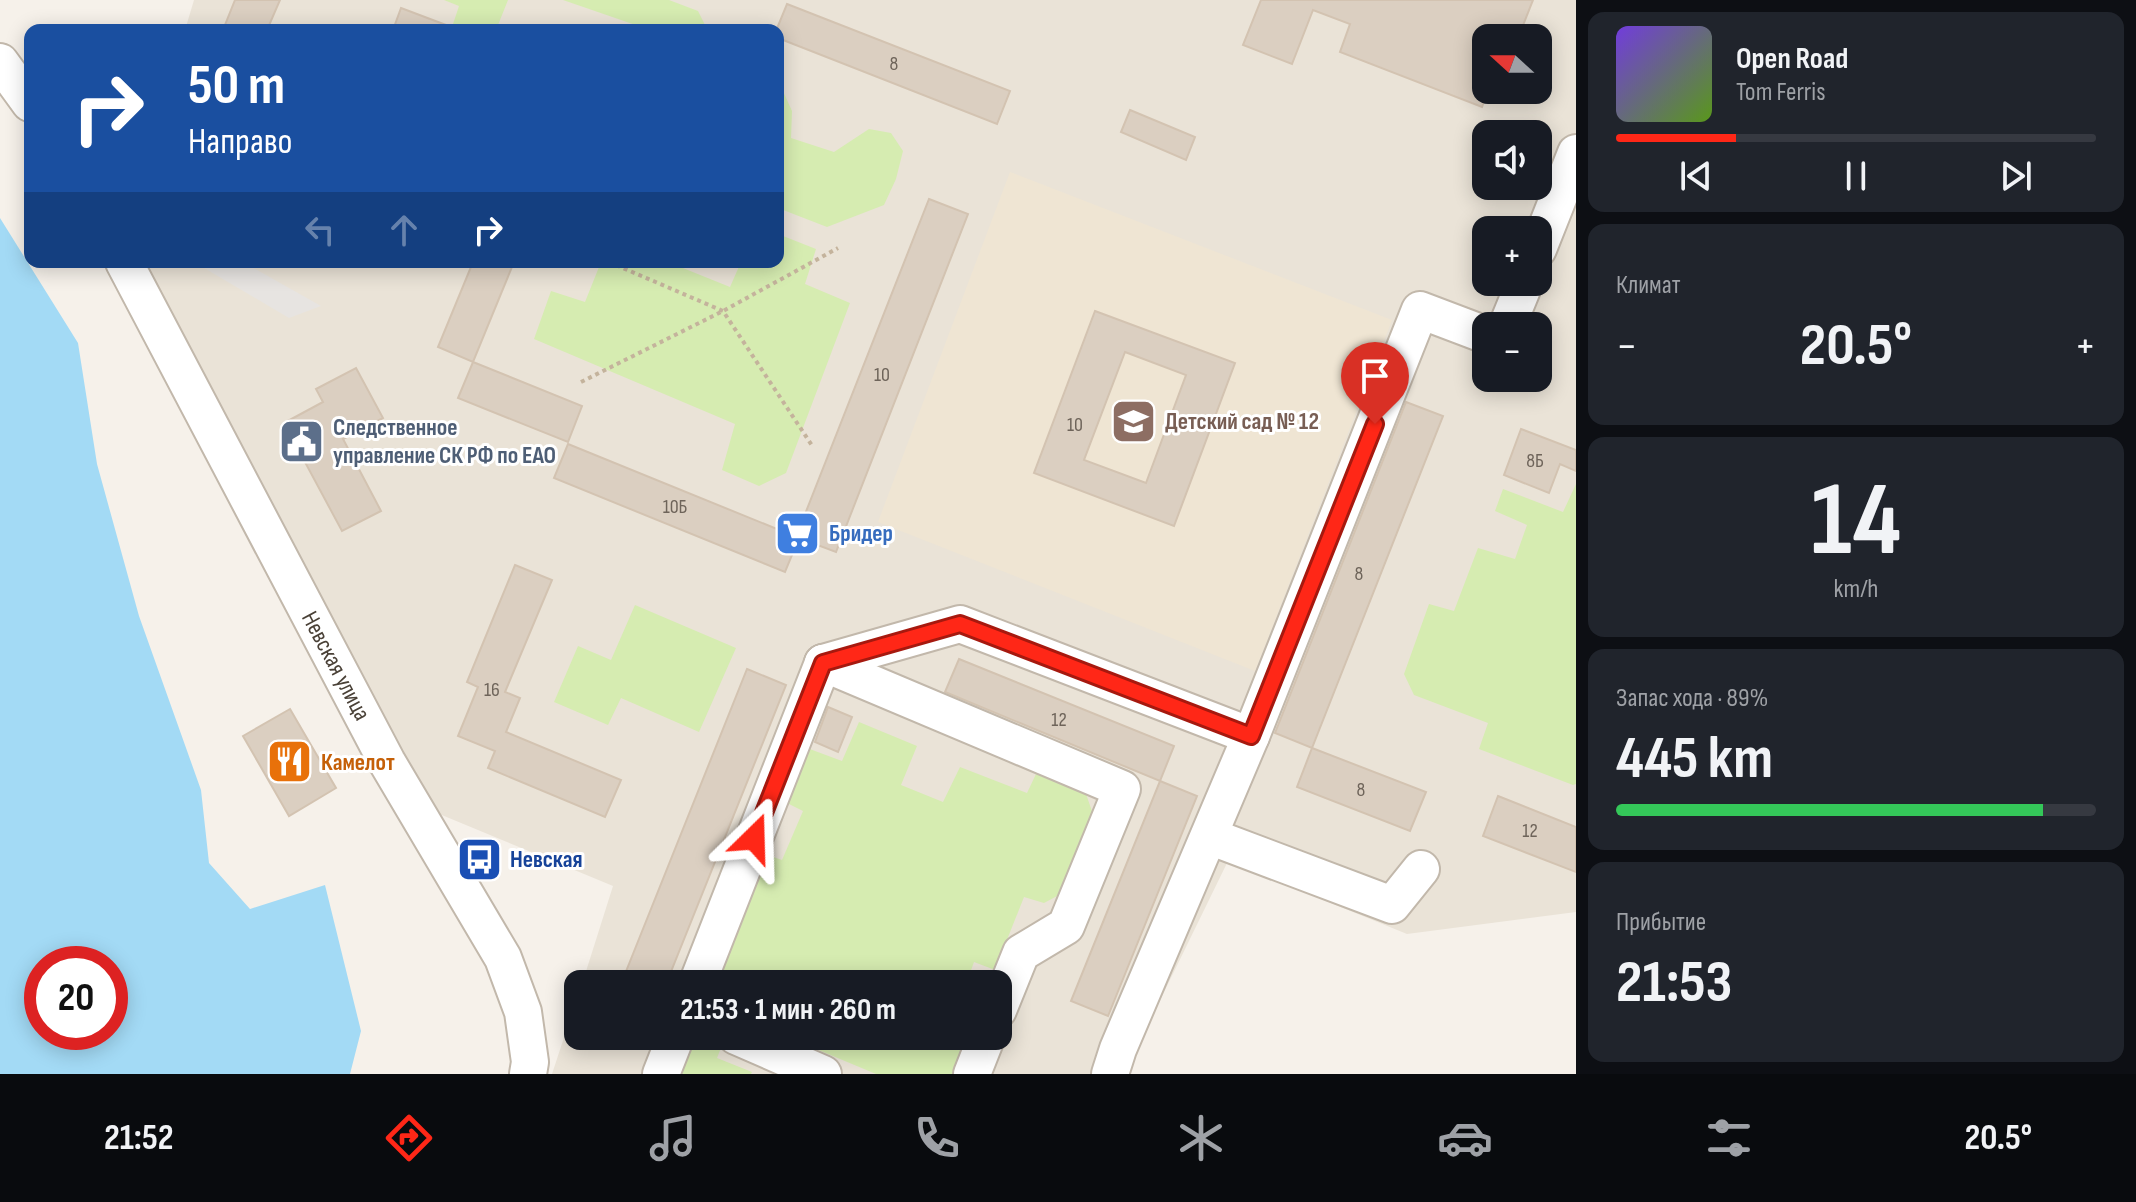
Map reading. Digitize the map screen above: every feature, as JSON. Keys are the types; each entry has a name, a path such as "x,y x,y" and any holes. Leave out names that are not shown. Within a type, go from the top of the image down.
{"street":[{"path":"0,62 24,95"},
{"path":"1551,216 1576,153"},
{"name":"Невская улица","path":"127,268 387,762 503,958 523,1012 530,1062 528,1074"},
{"path":"1110,1074 1251,736 1420,310 1472,330"},
{"path":"823,663 960,624 1251,736"},
{"path":"702,970 823,663"},
{"path":"823,663 1122,789 1066,926 1021,953 1012,975"},
{"path":"1209,836 1392,905 1421,869"},
{"path":"661,1074 670,1050"},
{"path":"755,1050 774,1064 823,1074"},
{"path":"972,1074 981,1050"}],"path":[{"path":"581,382 723,311 838,248"},
{"path":"623,268 723,311 813,447"}],"shaded area":[{"path":"194,0 1576,0 1576,912 1407,934 1228,861 1145,1031 1092,1074 552,1074 564,1038 564,1050 1012,1050 1012,970 586,970 613,886 420,806 138,268 784,268 784,24 187,24"},
{"name":"Детский сад № 12","path":"1010,172 1392,320 1255,671 878,522"},
{"path":"204,268 254,268 321,306 289,318"}],"green space":[{"path":"444,0 508,0 498,24 453,24 459,6"},
{"path":"563,0 669,0 698,11 704,24 633,24"},
{"path":"784,93 792,111 791,138 834,152 869,129 891,133 903,151 896,179 884,205 827,227 784,210"},
{"path":"784,236 816,249 805,284 850,303 786,473 759,486 722,470 735,424 534,339 551,291 585,302 599,268 683,268 730,287 738,268 784,268"},
{"path":"1576,484 1576,784 1573,785 1479,749 1488,723 1414,695 1404,674 1429,604 1454,611 1478,548 1515,559 1527,525 1495,511 1503,489 1563,512"},
{"path":"635,605 736,648 699,732 621,698 608,725 554,702 578,646 611,660"},
{"path":"859,722 917,746 901,785 943,802 960,767 1027,793 1036,774 1086,794 1093,814 1059,895 1044,903 1024,897 995,970 974,962 971,970 714,970 762,853 782,860 803,811 783,801 807,748 842,761"},
{"path":"687,1050 720,1050 717,1058 752,1072 751,1074 678,1074"},
{"path":"819,1050 965,1050 955,1074 876,1074"}],"water":[{"path":"0,218 24,256 24,268 31,268 78,343 97,464 139,616 201,790 209,863 250,909 325,885 361,1031 350,1074 0,1074"}],"building":[{"path":"235,0 280,0 270,24 225,24"},
{"path":"1261,0 1533,0 1524,24 1472,24 1472,103 1340,52 1350,24 1313,10 1292,64 1243,45"},
{"path":"787,4 1010,91 997,124 784,40 784,24 779,24"},
{"path":"401,8 443,24 395,24"},
{"path":"1130,110 1195,137 1186,160 1121,132"},
{"path":"929,199 968,214 836,552 796,537"},
{"path":"471,268 512,268 473,362 438,347"},
{"path":"1095,311 1235,363 1174,526 1034,473","holes":["1125,352 1186,375 1146,483 1084,460"]},
{"path":"473,362 582,406 568,442 458,398"},
{"path":"356,368 383,418 343,439 381,511 342,531 284,423 323,402 316,389"},
{"path":"1406,402 1443,416 1312,748 1275,733"},
{"path":"1521,429 1576,450 1576,471 1560,464 1549,493 1504,475"},
{"path":"568,444 799,538 785,572 554,478"},
{"path":"515,565 552,580 505,692 520,698 506,732 621,780 605,817 488,768 495,751 458,736 478,687 467,682"},
{"path":"959,659 1174,746 1160,781 945,692"},
{"path":"747,669 786,685 672,970 627,970"},
{"path":"828,707 852,717 838,752 815,742"},
{"name":"Камелот","path":"290,709 336,788 289,816 243,736"},
{"path":"1312,748 1426,792 1410,831 1297,787"},
{"path":"1160,781 1197,796 1108,1016 1071,1001"},
{"path":"1498,796 1576,827 1576,872 1483,836"}],"place":[{"name":"Детский сад № 12","path":"1134,421"},
{"name":"Следственное управление СК РФ по ЕАО","path":"302,441"},
{"name":"Бридер","path":"798,533"},
{"name":"Камелот","path":"290,762"},
{"name":"Невская","path":"479,859"}],"route":[{"path":"754,838 823,663 960,624 1251,736 1375,424"}]}
